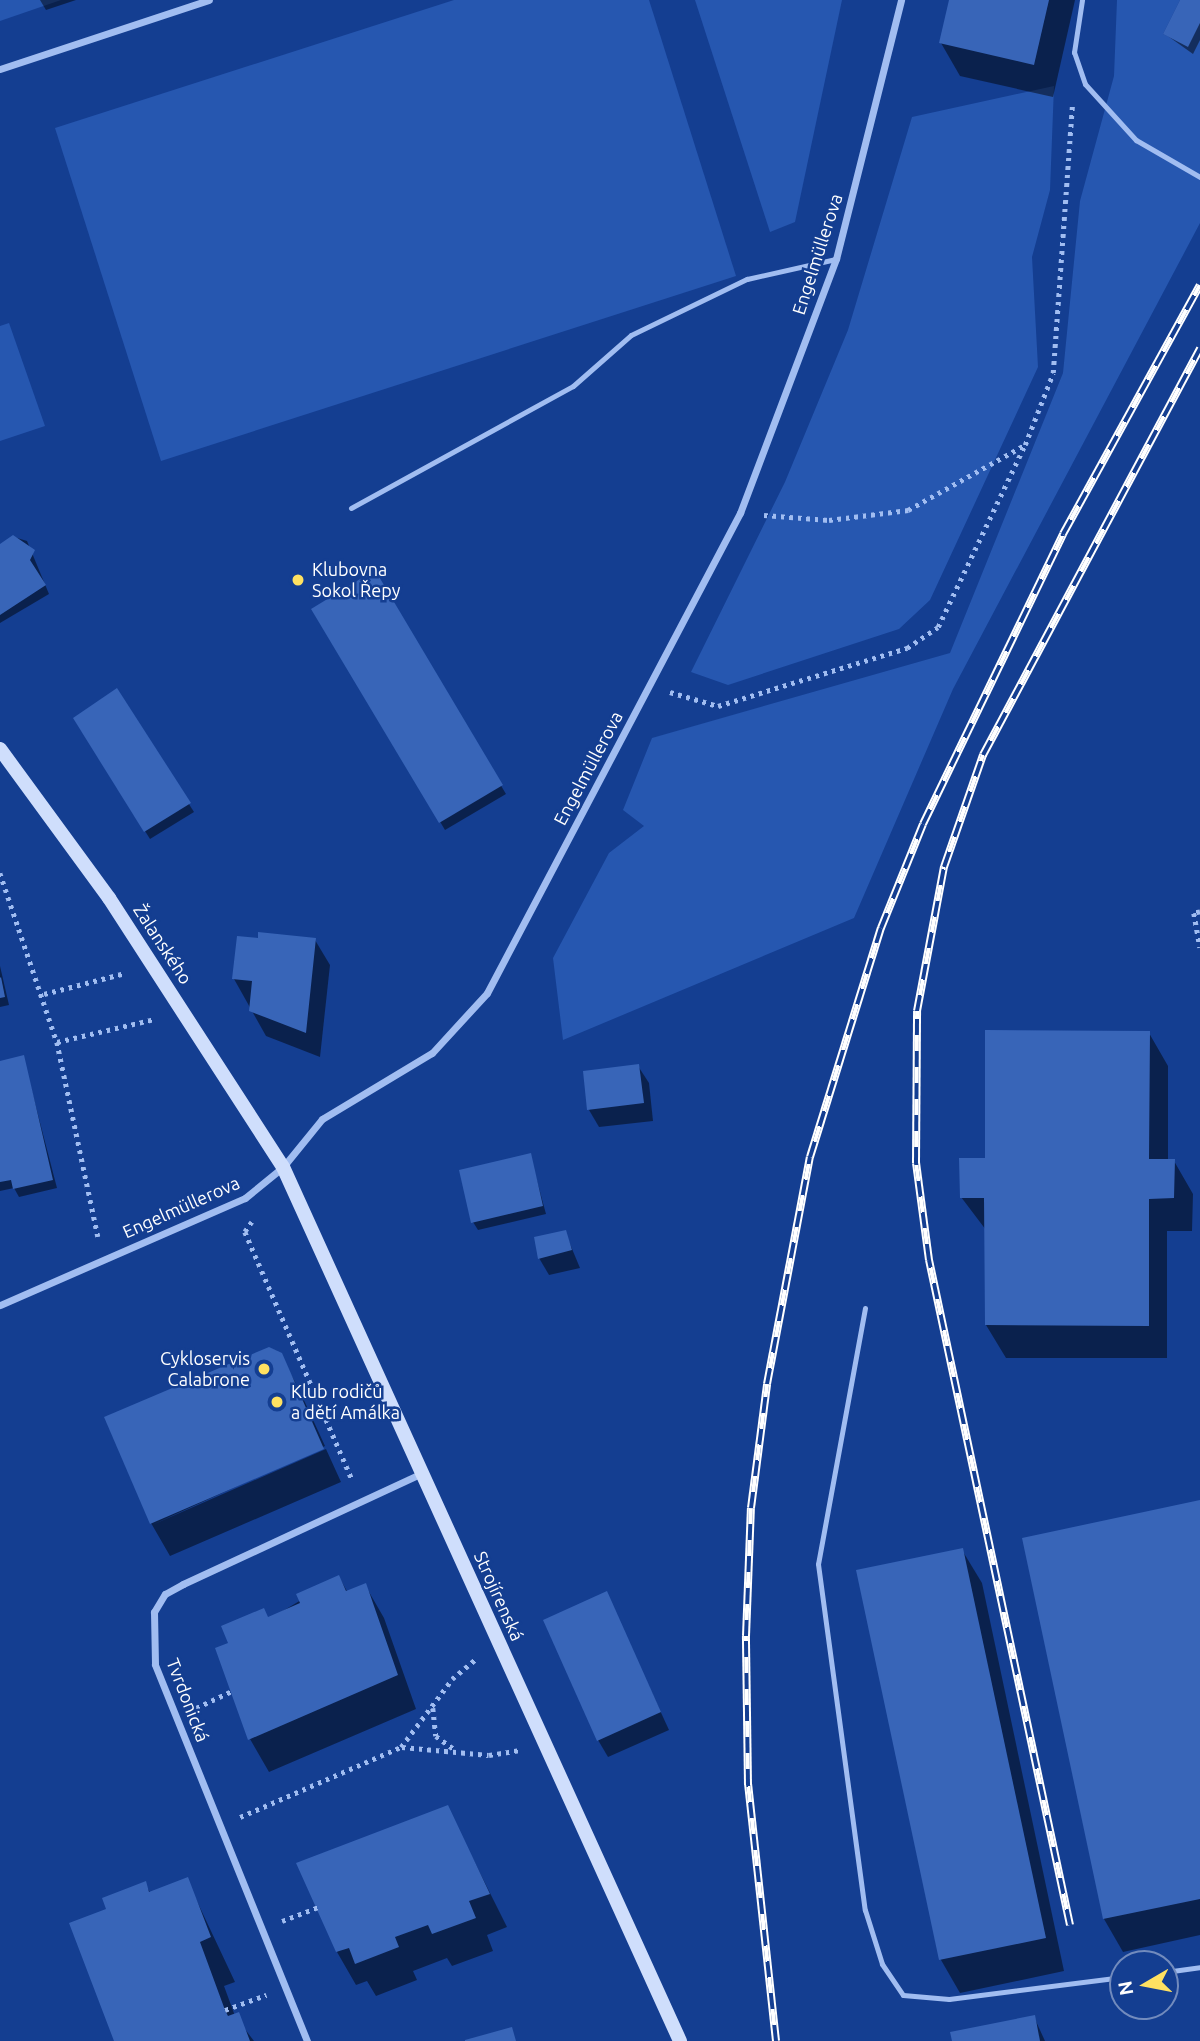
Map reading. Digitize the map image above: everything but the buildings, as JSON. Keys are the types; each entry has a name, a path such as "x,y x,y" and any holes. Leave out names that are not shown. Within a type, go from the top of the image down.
{"street":[{"path":"0,69 209,0"},
{"name":"Engelmüllerova","path":"0,1305 245,1198 283,1167 322,1119 432,1053 466,1022 487,993 740,513 836,259 901,0"},
{"name":"Žalanského","path":"0,750 109,898 283,1167"},
{"name":"Strojírenská","path":"283,1167 680,2041"},
{"name":"Tvrdonická","path":"307,2041 265,1928 176,1717 151,1634 165,1594 422,1473"}],"lane":[{"path":"1082,0 1074,52 1085,83 1136,140 1200,177"},
{"path":"351,508 573,386 631,335 747,279 836,259"},
{"path":"865,1307 818,1564 865,1909 882,1964 903,1994 950,1999 1109,1979"},
{"path":"1179,1970 1200,1967"}],"path":[{"path":"645,694 677,692 718,706 907,648 938,627 1025,445 1053,373 1074,52"},
{"path":"740,513 830,520 908,510 1025,445"},
{"path":"0,873 44,994 57,1042 99,1241"},
{"path":"1200,912 1194,913 1200,947"},
{"path":"44,994 125,973"},
{"path":"57,1042 156,1018"},
{"path":"252,1215 245,1232 355,1487"},
{"path":"223,1825 401,1746 477,1658"},
{"path":"176,1717 233,1690"},
{"path":"433,1708 436,1736 457,1751"},
{"path":"401,1746 457,1751 520,1750"},
{"path":"265,1928 318,1907"},
{"path":"225,2010 287,1988"}],"shaded area":[{"path":"0,0 61,0 0,21"},
{"path":"454,0 649,0 736,276 161,461 55,128"},
{"path":"695,0 842,0 795,222 770,232"},
{"path":"1117,0 1180,0 1163,34 1188,46 1200,23 1200,223 953,689 854,918 563,1040 553,958 609,853 644,826 623,810 652,738 950,653 1063,373 1080,201 1114,76"},
{"path":"1054,86 1050,190 1032,257 1038,367 930,600 899,629 728,685 691,672 785,482 848,330 912,117"},
{"path":"9,323 45,426 0,441 0,326"}],"railway":[{"path":"776,2041 748,1785 746,1636 751,1508 767,1384 810,1157 881,928 923,824 1063,534 1200,285"},
{"path":"1070,1925 929,1260 916,1163 917,1011 944,867 983,755 1200,348"}],"place":[{"name":"Klubovna Sokol Řepy","path":"298,580"},
{"name":"Cykloservis Calabrone","path":"264,1369"},
{"name":"Klub rodičů a dětí Amálka","path":"277,1402"}]}
